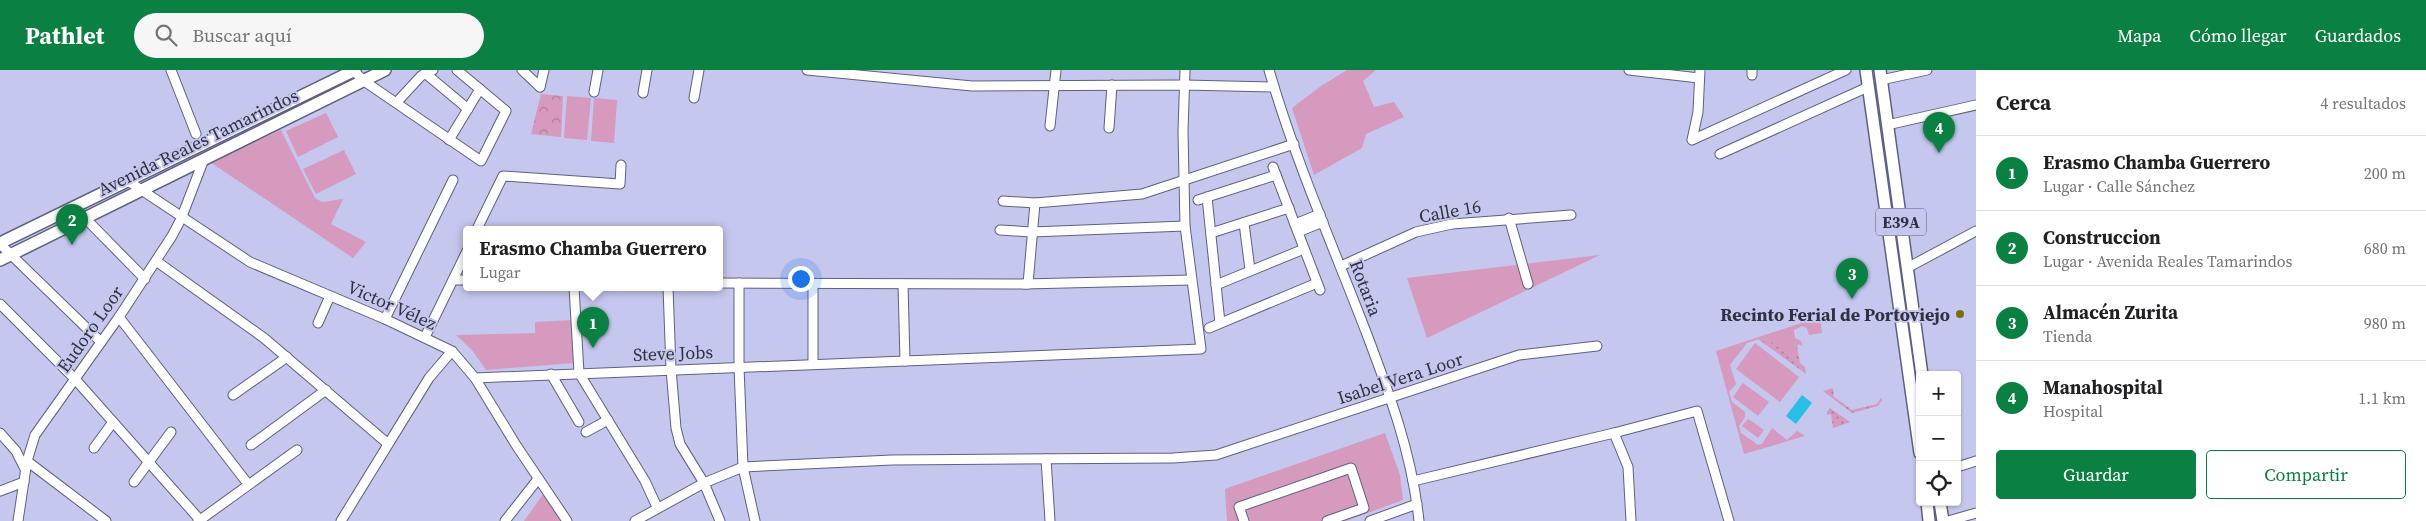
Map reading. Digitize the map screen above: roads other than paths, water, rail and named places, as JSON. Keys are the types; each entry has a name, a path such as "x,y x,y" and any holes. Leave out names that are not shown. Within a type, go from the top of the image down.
{"main road":[{"name":"Avenida Reales Tamarindos","path":"0,244 355,70"},
{"name":"Avenida Reales Tamarindos","path":"5,257 385,70"},
{"name":"E39A","path":"1866,70 1916,425"},
{"name":"E39A","path":"1881,75 1921,371"},
{"path":"1872,111 1885,109"},
{"path":"1927,506 1929,521"},
{"path":"1940,506 1942,521"}],"street":[{"path":"171,70 196,134"},
{"path":"355,70 449,140 478,160 484,159 506,111 457,70"},
{"path":"522,70 540,87 544,70"},
{"path":"594,92 598,70"},
{"path":"643,93 647,70"},
{"path":"694,98 699,70"},
{"path":"807,70 962,85 1054,86 1112,84 1274,87"},
{"path":"1050,126 1056,70"},
{"path":"723,283 1028,284 1191,280 1184,226 1185,70"},
{"name":"Rotaria","path":"1269,70 1294,144 1391,398 1406,446 1417,504 1418,521"},
{"path":"1629,70 1699,74 1698,112 1692,140 1846,70"},
{"path":"1881,75 1927,70"},
{"path":"397,102 429,71 468,109"},
{"path":"1110,128 1112,84"},
{"path":"1720,154 1868,87"},
{"path":"449,140 480,89"},
{"path":"1887,125 1976,105"},
{"path":"1003,201 1035,203 1137,196 1294,144"},
{"name":"Eudoro Loor","path":"18,521 26,466 35,435 145,279 181,219 204,159"},
{"path":"478,226 503,176 620,184 621,165"},
{"path":"1198,200 1274,171 1318,287 1209,328"},
{"path":"385,319 453,180"},
{"name":"Victor Vélez","path":"128,181 181,219 250,262 385,319 452,351 475,378 567,521"},
{"path":"1207,197 1220,323"},
{"path":"1028,284 1035,203"},
{"path":"1211,233 1288,208"},
{"name":"Calle 16","path":"1340,266 1416,232 1452,224 1508,218 1571,215"},
{"path":"84,217 145,279"},
{"path":"1296,228 1322,218"},
{"path":"1508,218 1528,284"},
{"path":"1244,223 1250,270"},
{"path":"1000,230 1032,232 1184,226"},
{"path":"1907,268 1976,231"},
{"path":"0,244 5,257 101,342"},
{"path":"1216,284 1304,249"},
{"path":"425,337 463,259"},
{"path":"156,261 264,338 387,443"},
{"path":"453,280 463,280"},
{"name":"Steve Jobs","path":"475,378 671,368 1201,349 1191,280"},
{"path":"739,283 739,367 744,467 755,521"},
{"path":"813,284 813,364"},
{"path":"903,284 905,361"},
{"path":"574,291 579,373 645,481 657,508"},
{"path":"668,291 671,368 676,428 680,444 704,483 720,521"},
{"path":"318,323 330,296"},
{"path":"0,304 75,379 199,519 297,450"},
{"path":"119,317 248,484"},
{"name":"Isabel Vera Loor","path":"635,521 650,517 657,508 704,483 744,467 892,460 1173,458 1216,455 1519,355 1597,346"},
{"path":"341,521 387,443 429,378 452,351"},
{"path":"233,395 287,357"},
{"path":"551,374 579,422"},
{"path":"251,445 326,390"},
{"path":"1413,481 1697,411 1729,521"},
{"path":"586,432 608,420"},
{"path":"94,448 113,422"},
{"path":"134,482 150,463 170,432"},
{"path":"0,433 12,445 26,466 106,521"},
{"path":"1614,433 1628,467 1631,521"},
{"path":"12,445 22,449 35,435"},
{"path":"1046,459 1050,521"},
{"path":"1961,466 1976,461"},
{"path":"1244,521 1239,507 1351,468 1364,508 1327,521"},
{"path":"505,521 538,478"},
{"path":"0,491 24,482"},
{"path":"1370,521 1417,504"},
{"path":"1948,521 1976,513"}],"water":[{"path":"1802,395 1812,403 1796,424 1786,416"}],"place":[{"name":"Manahospital","path":"1939,153"},
{"name":"Construccion","path":"72,245"},
{"name":"Almacén Zurita","path":"1852,299"},
{"name":"Recinto Ferial de Portoviejo","path":"1960,314"},
{"name":"Erasmo Chamba Guerrero","path":"593,348"}]}
